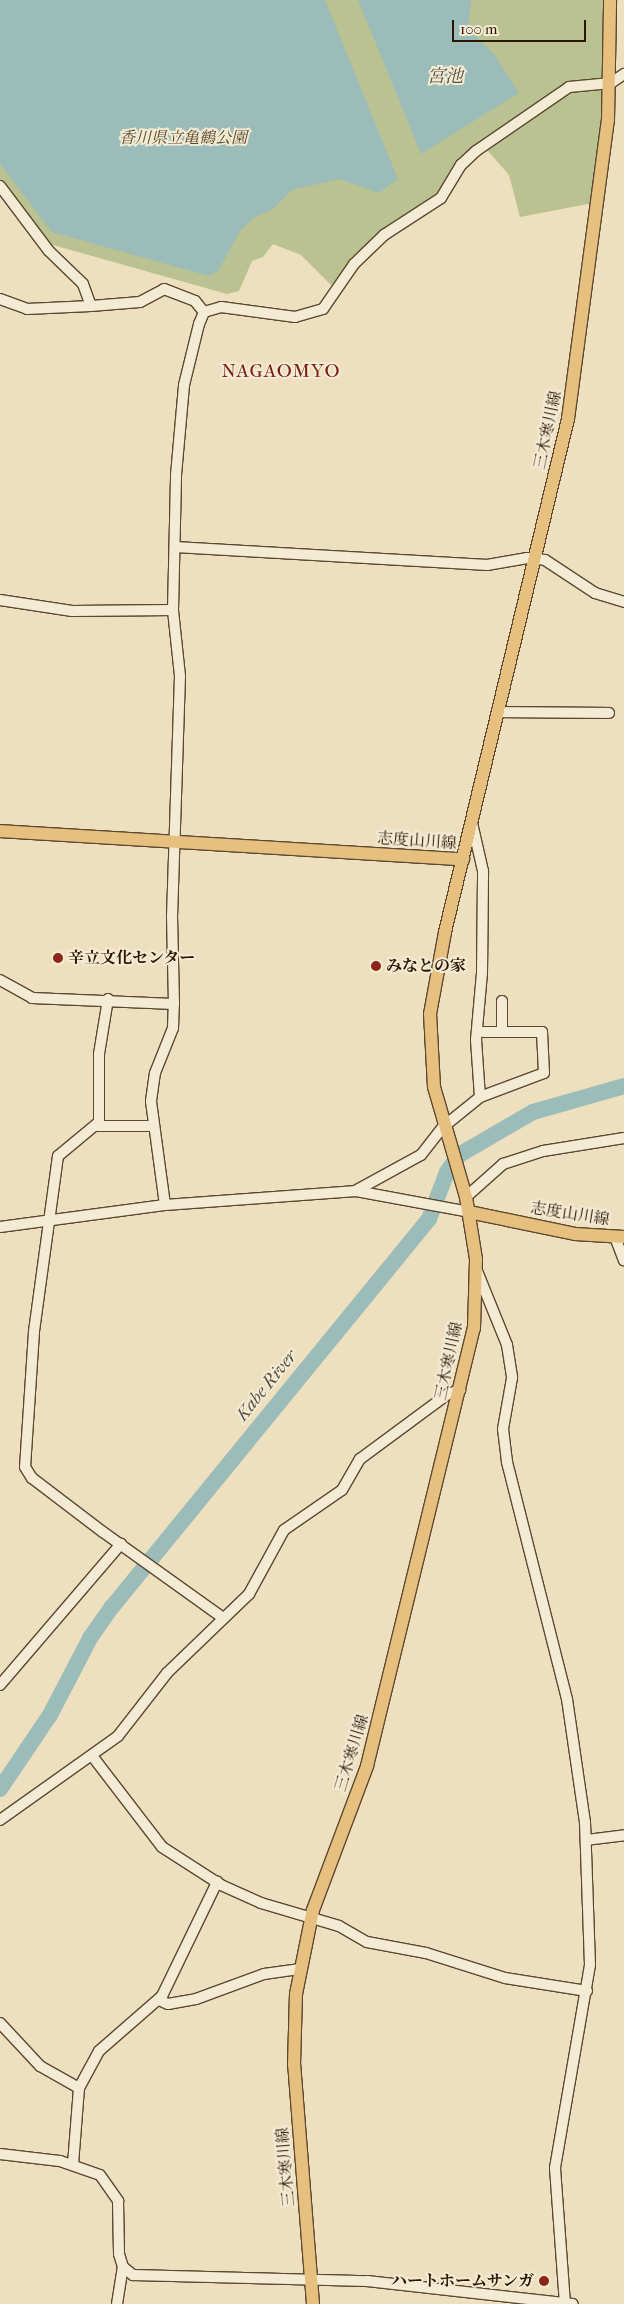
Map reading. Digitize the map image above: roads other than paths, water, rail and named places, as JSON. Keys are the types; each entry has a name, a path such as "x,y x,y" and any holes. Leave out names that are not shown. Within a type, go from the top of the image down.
{"main road":[{"name":"三木寒川線","path":"463,859 568,419 584,324 611,83 610,0"},
{"name":"志度山川線","path":"0,831 463,859 430,1014 431,1068 444,1129 469,1212 620,1237"},
{"name":"三木寒川線","path":"313,2304 294,2064 299,1969 310,1918 367,1766 474,1328 478,1271 469,1212"}],"street":[{"path":"204,312 221,307 295,317 323,309 354,264 384,235 440,198 461,165 476,151 569,87 611,83 624,74"},
{"path":"0,186 49,251 84,284 91,306"},
{"path":"0,299 28,309 91,306 140,302 164,289 195,302 204,312"},
{"path":"165,1205 154,1126 154,1073 173,1028 174,1004 173,842 180,676 172,610 184,385 204,312"},
{"path":"175,547 488,565 527,558 535,561 545,560 595,593 624,602"},
{"path":"0,600 72,611 172,610"},
{"path":"497,712 609,713"},
{"path":"472,823 483,871 482,973 476,1040 480,1097"},
{"path":"0,980 32,998 108,999 174,1004"},
{"path":"96,1126 99,1054 108,999"},
{"path":"502,1001 502,1032"},
{"path":"356,1191 421,1155 444,1129 480,1097 544,1072 542,1032 483,1032"},
{"path":"154,1126 96,1126 58,1156 34,1332 25,1467 32,1478 223,1618"},
{"path":"465,1195 503,1164 543,1151 624,1138"},
{"path":"0,1227 50,1222 165,1205 356,1191 401,1197 469,1212"},
{"path":"620,1237 624,1260"},
{"path":"123,2267 133,2275 185,2280 312,2279 567,2304 556,2168 587,1991 591,1934 586,1840 567,1699 507,1462 503,1429 511,1364 478,1271"},
{"path":"0,1820 93,1757 118,1736 167,1673 223,1618 260,1578 284,1530 342,1490 360,1459 448,1394 460,1390"},
{"path":"0,1685 124,1546"},
{"path":"93,1757 162,1847 217,1882 310,1918 338,1926 366,1942 426,1953 505,1978 587,1991"},
{"path":"586,1840 624,1835"},
{"path":"73,2164 79,2088 99,2051 158,2000 217,1882"},
{"path":"158,2000 168,2004 196,1999 264,1974 299,1969"},
{"path":"0,2022 40,2066 79,2088"},
{"path":"0,2154 73,2164 100,2175 118,2201 123,2267 117,2304"}],"water":[{"path":"0,0 325,0 398,179 379,193 339,179 292,190 273,209 253,218 240,231 218,271 209,276 52,232 0,164"},
{"name":"宮池","path":"358,0 471,0 468,29 493,53 519,93 421,154"}],"waterway":[{"name":"Kabe River","path":"0,1789 50,1715 90,1638 112,1607 429,1219 447,1172 459,1155 533,1112 624,1086"}],"place":[{"name":"辛立文化センター","path":"58,958"},
{"name":"みなとの家","path":"376,966"},
{"name":"ハートホームサンガ","path":"544,2281"}],"district":[{"name":"NAGAOMYO","path":"281,372"}],"park label":[{"name":"香川県立亀鶴公園","path":"183,138"}]}
